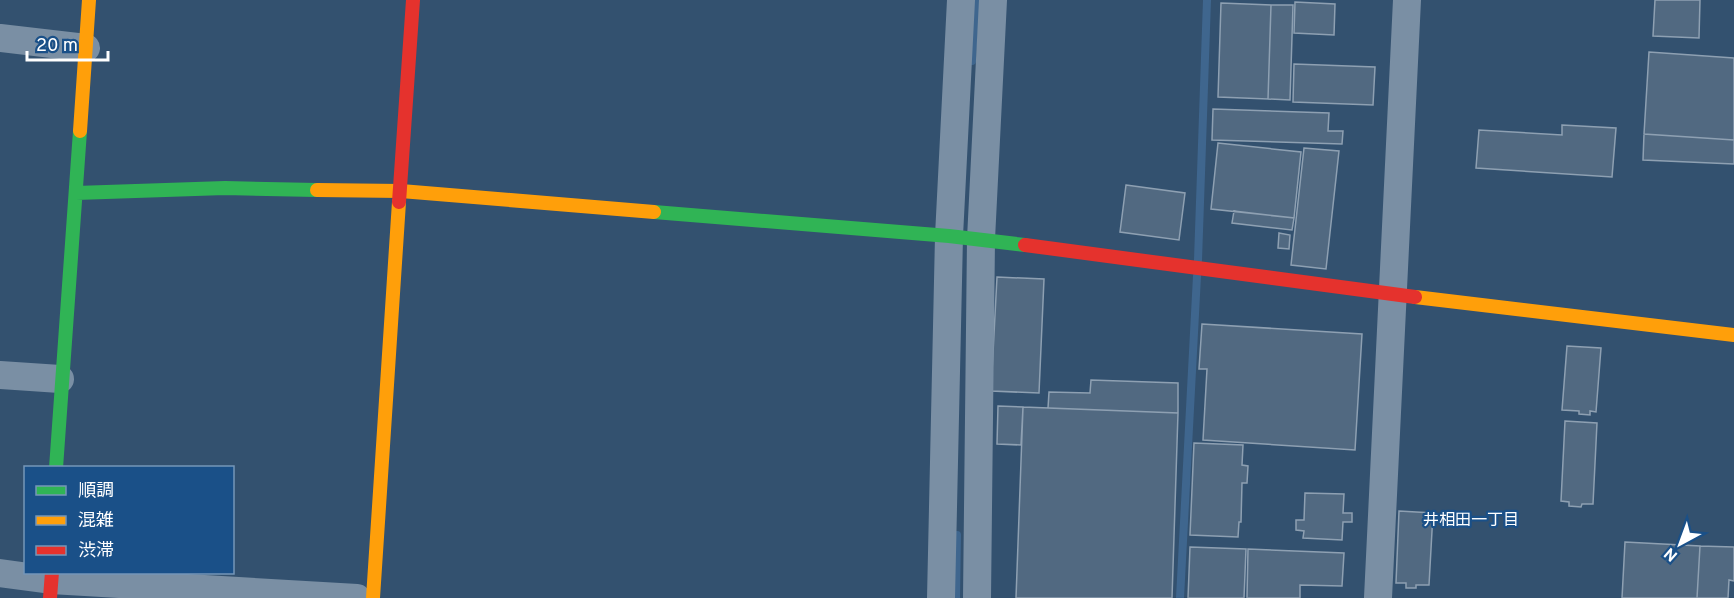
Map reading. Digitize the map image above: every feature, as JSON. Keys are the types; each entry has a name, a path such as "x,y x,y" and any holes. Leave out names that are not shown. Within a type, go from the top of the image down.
{"street":[{"path":"56,466 60,380 76,194 89,0"},
{"path":"373,598 413,0"},
{"path":"941,598 949,236 961,0"},
{"path":"977,598 981,239 993,0"},
{"path":"1378,598 1407,0"},
{"path":"0,38 86,48"},
{"path":"76,194 225,188 401,191 949,236 1394,295 1734,335"},
{"path":"0,375 60,380"},
{"path":"0,573 51,583 357,598"}],"building":[{"path":"1655,0 1700,0 1699,38 1653,36"},
{"path":"1295,2 1335,4 1334,35 1294,33"},
{"path":"1221,3 1271,5 1268,99 1218,97"},
{"path":"1271,5 1293,5 1290,100 1268,99"},
{"path":"1649,52 1734,58 1734,140 1644,134"},
{"path":"1294,64 1375,67 1373,105 1293,102"},
{"path":"1213,109 1329,113 1328,131 1343,131 1342,144 1212,140"},
{"path":"1562,125 1616,128 1612,177 1476,168 1479,130 1562,135"},
{"path":"1644,134 1734,140 1734,164 1643,160"},
{"path":"1218,143 1301,152 1294,218 1211,209"},
{"path":"1304,148 1339,151 1326,269 1291,265"},
{"path":"1126,185 1185,193 1179,240 1120,232"},
{"path":"1234,211 1294,218 1292,230 1232,223"},
{"path":"1279,233 1290,235 1289,249 1278,248"},
{"path":"997,277 1044,279 1039,393 991,391"},
{"path":"1202,324 1362,334 1355,450 1203,440 1207,369 1199,369"},
{"path":"1567,346 1601,348 1596,412 1590,411 1590,415 1579,414 1579,411 1562,410"},
{"path":"1091,380 1178,383 1178,413 1048,408 1049,392 1090,393"},
{"path":"998,406 1023,407 1021,445 997,444"},
{"path":"1023,407 1178,413 1172,598 1016,598"},
{"path":"1565,421 1597,423 1593,504 1582,504 1581,507 1569,506 1569,502 1561,501"},
{"path":"1194,443 1243,445 1242,465 1248,466 1247,483 1242,483 1241,522 1239,522 1238,537 1190,535"},
{"path":"1305,493 1344,494 1343,513 1352,513 1352,522 1343,522 1342,540 1303,538 1304,531 1296,530 1296,520 1304,520"},
{"path":"1399,511 1433,513 1429,585 1406,588 1406,583 1396,583"},
{"path":"1625,542 1700,546 1697,598 1622,598"},
{"path":"1700,546 1734,547 1734,581 1729,580 1728,598 1697,598"},
{"path":"1190,547 1246,549 1244,598 1188,598"},
{"path":"1248,549 1344,553 1342,586 1300,585 1300,598 1247,598"}],"waterway":[{"path":"972,61 976,0"},
{"path":"1198,260 1207,0"},
{"path":"1180,598 1197,276"},
{"path":"956,598 957,535"}],"traffic: fast":[{"path":"56,466 80,131"},
{"path":"76,193 225,188 317,190"},
{"path":"654,212 949,236 1025,245"}],"traffic: slow":[{"path":"80,131 89,0"},
{"path":"317,190 401,191 654,212"},
{"path":"373,598 399,202"},
{"path":"1415,297 1734,335"}],"traffic: jam":[{"path":"399,202 413,0"},
{"path":"1025,245 1415,297"},
{"path":"50,598 52,574"}],"district":[{"name":"井相田一丁目","path":"1471,519"}]}
